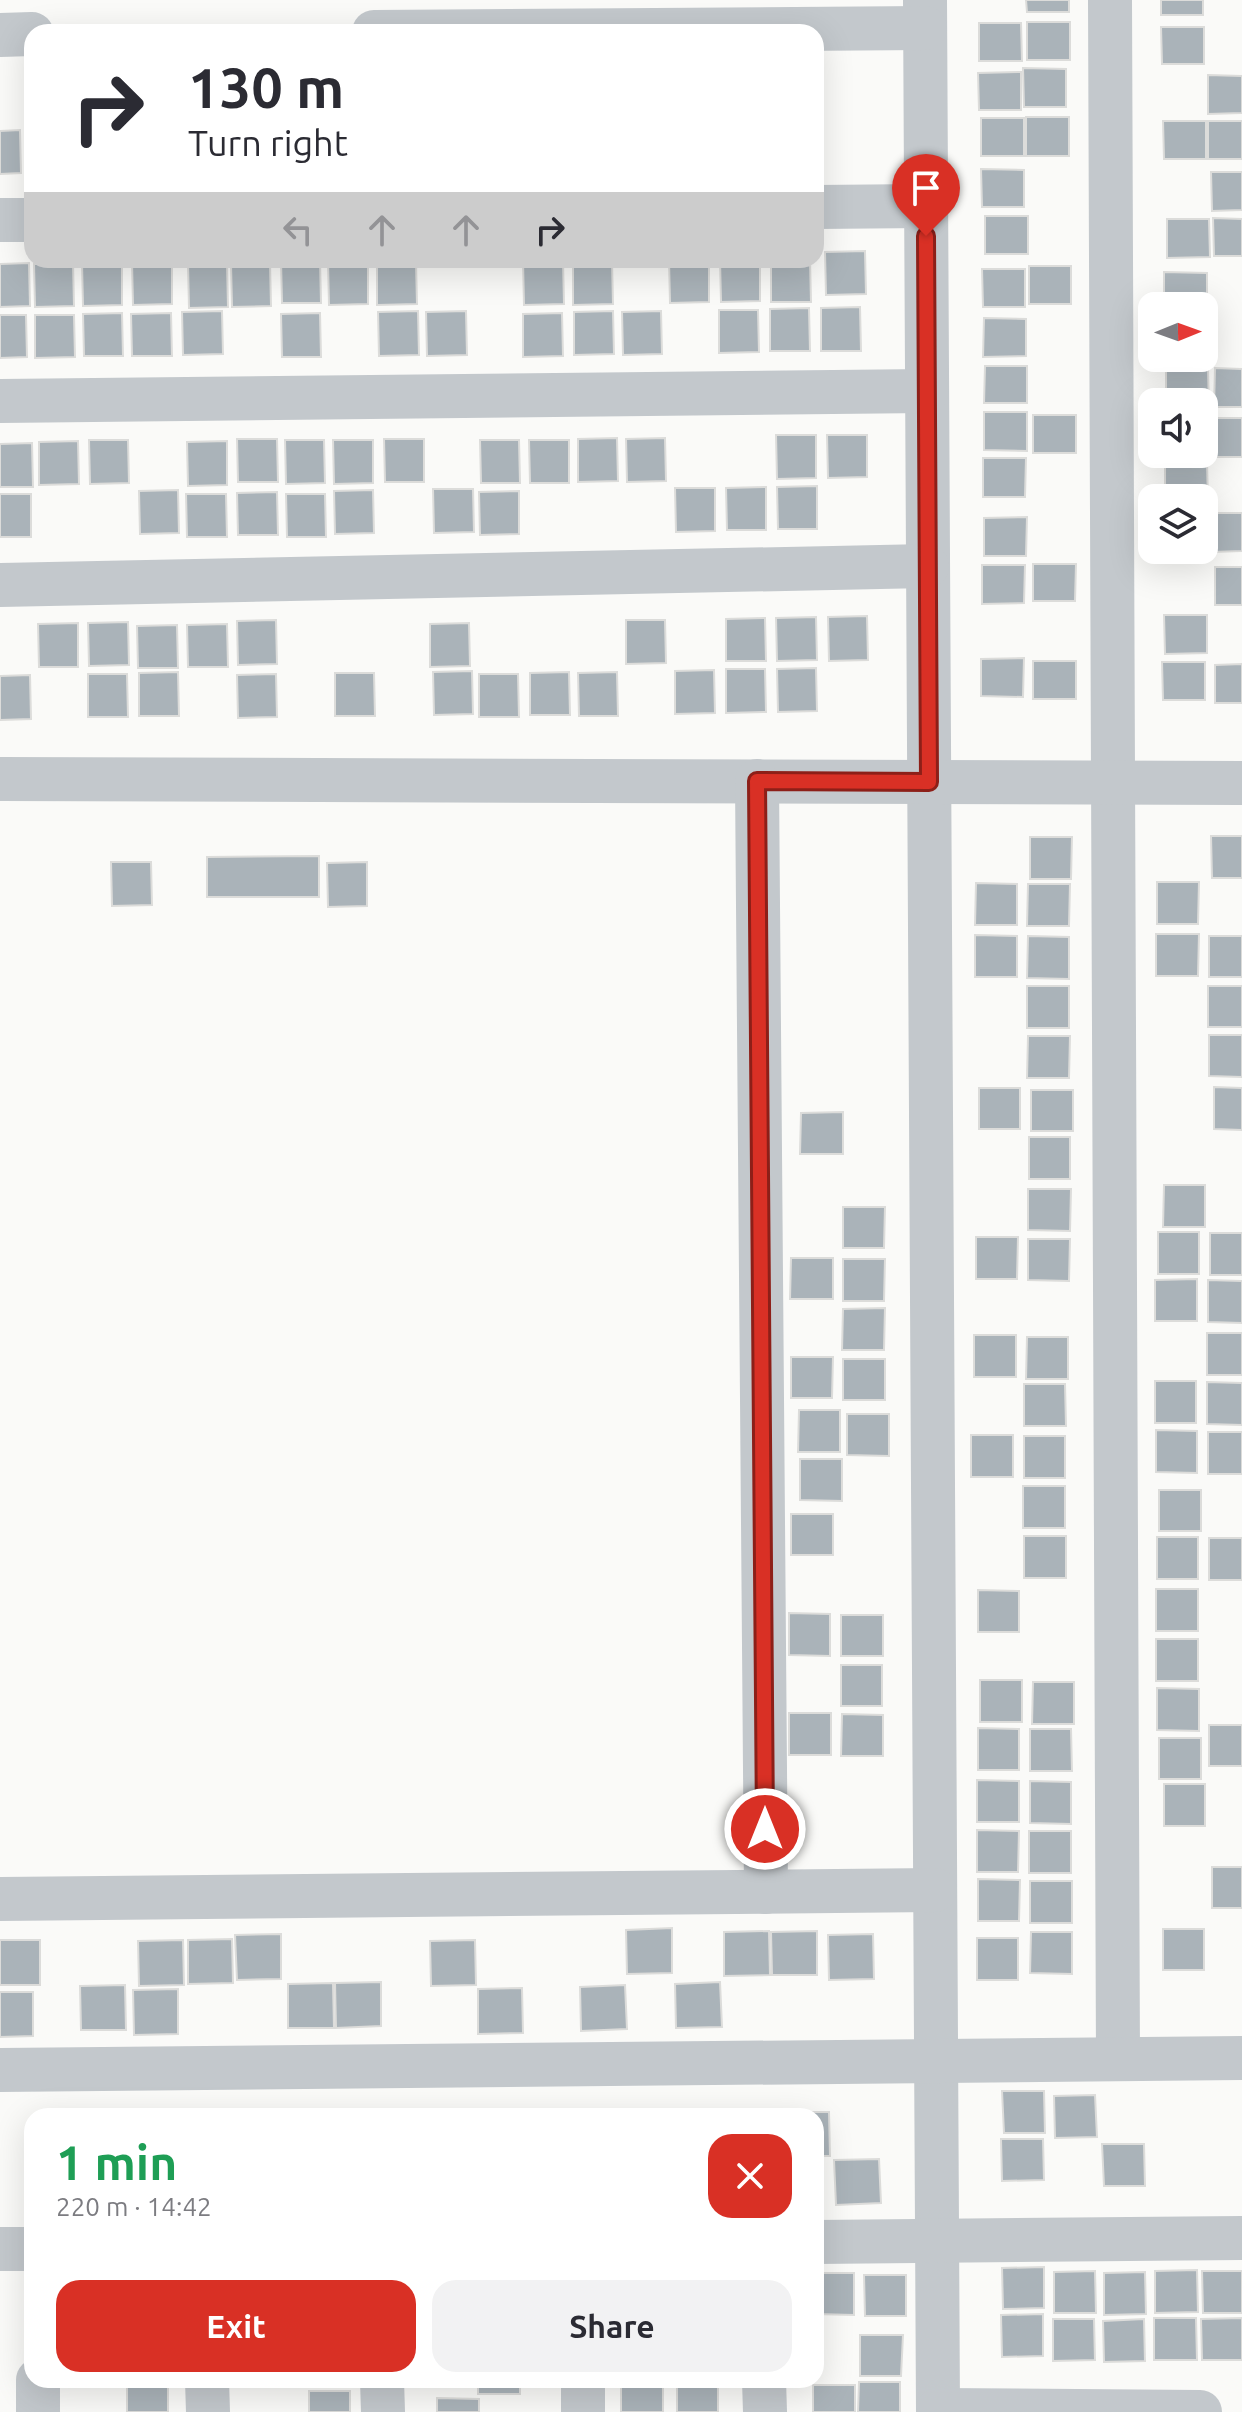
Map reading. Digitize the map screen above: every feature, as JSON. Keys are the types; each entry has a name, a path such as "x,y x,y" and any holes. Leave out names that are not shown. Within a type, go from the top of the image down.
{"street":[{"path":"1110,0 1118,2059"},
{"path":"619,24 925,14 938,2411 1200,2412"},
{"path":"0,35 24,34"},
{"path":"824,207 925,206"},
{"path":"0,220 24,220"},
{"path":"0,401 927,391"},
{"path":"0,585 927,566"},
{"path":"0,779 1242,783"},
{"path":"757,781 766,1892"},
{"path":"0,1899 935,1890"},
{"path":"0,2070 1242,2058"},
{"path":"824,2242 1242,2238"},
{"path":"0,2249 24,2249"},
{"path":"38,2388 38,2412"},
{"path":"207,2388 208,2412"},
{"path":"382,2388 383,2412"},
{"path":"583,2388 583,2412"},
{"path":"764,2388 765,2412"}],"building":[{"path":"1026,0 1069,0 1069,12 1027,12"},
{"path":"1161,0 1203,0 1203,15 1161,15"},
{"path":"1027,22 1070,22 1070,60 1027,60"},
{"path":"979,23 1021,23 1022,61 979,61"},
{"path":"1161,27 1204,27 1204,64 1162,64"},
{"path":"1023,68 1066,69 1066,107 1024,107"},
{"path":"1021,72 1021,110 979,110 978,73"},
{"path":"1208,75 1242,76 1242,113 1208,114"},
{"path":"1026,117 1069,117 1069,156 1026,156"},
{"path":"981,118 1024,118 1024,156 981,156"},
{"path":"1163,121 1206,121 1206,159 1164,159"},
{"path":"1208,121 1242,121 1242,159 1208,159"},
{"path":"20,130 21,173 0,174 0,131"},
{"path":"981,169 1024,170 1024,207 982,207"},
{"path":"1211,172 1242,172 1242,210 1212,211"},
{"path":"985,216 1028,216 1028,254 985,254"},
{"path":"1213,218 1242,219 1242,256 1214,256"},
{"path":"1167,219 1209,219 1210,257 1167,258"},
{"path":"865,251 866,294 826,295 825,252"},
{"path":"24,263 24,268 29,268 30,306 0,307 0,264"},
{"path":"1029,266 1071,266 1071,304 1029,304"},
{"path":"34,268 73,268 74,306 35,307"},
{"path":"82,268 122,268 122,305 83,306"},
{"path":"132,268 172,268 172,304 133,305"},
{"path":"188,268 227,268 228,307 189,308"},
{"path":"231,268 270,268 271,306 232,307"},
{"path":"281,268 320,268 321,303 282,303"},
{"path":"328,268 368,268 368,304 329,305"},
{"path":"377,268 416,268 417,304 377,305"},
{"path":"523,268 563,268 564,304 524,305"},
{"path":"573,268 612,268 613,304 573,305"},
{"path":"669,268 709,268 709,302 670,303"},
{"path":"720,268 760,268 760,301 721,302"},
{"path":"771,268 810,268 811,302 771,302"},
{"path":"982,269 1025,269 1025,307 983,307"},
{"path":"1164,272 1207,273 1207,292 1164,292"},
{"path":"860,307 861,351 821,351 821,308"},
{"path":"809,308 810,351 770,351 770,309"},
{"path":"719,310 758,310 759,352 719,353"},
{"path":"222,311 223,354 183,355 182,312"},
{"path":"418,311 419,355 379,356 378,312"},
{"path":"466,311 467,355 427,356 426,312"},
{"path":"613,311 614,354 574,355 574,312"},
{"path":"661,311 662,354 623,355 622,312"},
{"path":"122,313 123,356 84,356 83,314"},
{"path":"171,313 172,356 132,356 131,314"},
{"path":"320,313 321,357 282,357 281,314"},
{"path":"562,313 563,356 523,357 523,314"},
{"path":"0,315 26,315 27,357 0,358"},
{"path":"35,315 74,315 75,357 35,358"},
{"path":"984,318 1026,319 1026,356 983,357"},
{"path":"985,366 1027,366 1027,403 984,403"},
{"path":"1218,368 1242,369 1242,407 1218,407 1218,388 1214,388"},
{"path":"1166,372 1208,372 1208,388 1166,388"},
{"path":"984,412 1027,412 1027,451 984,450"},
{"path":"1033,415 1076,415 1076,453 1033,453"},
{"path":"1218,418 1242,418 1242,457 1218,457"},
{"path":"776,435 816,435 816,478 777,479"},
{"path":"827,435 867,435 867,477 828,478"},
{"path":"617,438 618,481 578,482 578,439"},
{"path":"665,438 666,481 627,482 626,439"},
{"path":"237,439 277,439 278,482 238,482"},
{"path":"384,439 424,439 424,482 385,482"},
{"path":"89,440 128,440 129,483 90,484"},
{"path":"285,440 324,440 325,483 286,484"},
{"path":"333,440 373,440 373,483 334,484"},
{"path":"480,440 519,440 520,483 481,483"},
{"path":"529,440 569,440 569,483 530,483"},
{"path":"78,441 79,484 39,485 39,442"},
{"path":"227,441 227,485 188,486 187,442"},
{"path":"32,443 33,487 0,487 0,444"},
{"path":"983,458 1026,458 1025,497 983,497"},
{"path":"1165,468 1207,468 1208,484 1165,484"},
{"path":"817,486 817,529 778,529 777,487"},
{"path":"766,487 766,530 727,530 726,488"},
{"path":"675,488 715,488 715,531 676,532"},
{"path":"433,489 473,489 474,532 434,533"},
{"path":"178,490 179,533 140,534 139,491"},
{"path":"373,490 374,533 335,534 334,491"},
{"path":"519,491 519,534 480,535 479,492"},
{"path":"277,492 278,535 238,535 237,493"},
{"path":"0,494 31,494 31,537 0,537"},
{"path":"186,494 226,494 227,537 187,537"},
{"path":"286,494 325,494 326,537 287,537"},
{"path":"1218,513 1242,513 1242,551 1218,552"},
{"path":"1027,517 1026,556 984,556 984,518"},
{"path":"1033,564 1076,564 1075,601 1033,601"},
{"path":"982,565 1025,565 1024,603 982,604"},
{"path":"1215,567 1242,567 1242,605 1215,605"},
{"path":"1164,615 1207,615 1207,653 1165,654"},
{"path":"867,616 868,660 829,661 828,617"},
{"path":"816,617 817,660 777,661 776,618"},
{"path":"765,618 766,661 726,661 726,619"},
{"path":"276,620 277,664 238,665 237,621"},
{"path":"626,620 665,620 666,663 626,664"},
{"path":"128,622 129,665 89,666 88,623"},
{"path":"78,623 78,667 39,667 38,624"},
{"path":"469,623 470,666 430,667 430,624"},
{"path":"227,624 228,667 188,667 187,625"},
{"path":"177,625 178,668 138,668 137,626"},
{"path":"1024,658 1023,697 981,696 981,659"},
{"path":"1033,661 1076,661 1076,699 1033,699"},
{"path":"1162,662 1205,662 1205,700 1163,700"},
{"path":"1242,664 1242,703 1215,703 1215,665"},
{"path":"816,668 817,711 778,712 777,669"},
{"path":"726,669 765,669 766,712 726,713"},
{"path":"714,670 715,713 675,714 675,671"},
{"path":"472,671 473,714 434,715 433,672"},
{"path":"178,672 179,716 139,716 139,673"},
{"path":"569,672 570,715 530,715 530,673"},
{"path":"617,672 618,716 579,716 578,673"},
{"path":"335,673 374,673 375,716 335,716"},
{"path":"88,674 127,674 128,717 88,717"},
{"path":"276,674 277,717 238,718 237,675"},
{"path":"479,674 518,674 519,717 479,717"},
{"path":"30,675 31,719 0,720 0,676"},
{"path":"1211,836 1242,836 1242,878 1212,878"},
{"path":"1030,837 1072,837 1071,879 1030,879"},
{"path":"319,856 319,897 207,897 207,857"},
{"path":"111,862 151,862 152,905 112,906"},
{"path":"367,862 367,906 328,907 327,863"},
{"path":"1157,882 1199,882 1198,924 1157,924"},
{"path":"976,883 1017,884 1017,925 975,925"},
{"path":"1028,884 1070,884 1069,926 1027,926"},
{"path":"1156,934 1199,934 1198,976 1156,976"},
{"path":"975,935 1017,936 1017,977 975,977"},
{"path":"1028,936 1069,937 1069,979 1027,978"},
{"path":"1209,936 1242,936 1242,977 1209,977"},
{"path":"1027,986 1069,986 1069,1028 1027,1028"},
{"path":"1208,986 1242,986 1242,1027 1208,1027"},
{"path":"1209,1035 1242,1035 1242,1077 1209,1076"},
{"path":"1028,1036 1070,1036 1069,1078 1027,1078"},
{"path":"1214,1087 1242,1088 1242,1130 1214,1129"},
{"path":"979,1088 1020,1088 1020,1129 979,1129"},
{"path":"1031,1090 1073,1090 1073,1131 1031,1131"},
{"path":"843,1112 843,1154 800,1154 801,1113"},
{"path":"1029,1137 1070,1137 1070,1179 1029,1179"},
{"path":"1164,1185 1205,1185 1205,1227 1163,1227"},
{"path":"1028,1189 1071,1189 1070,1231 1028,1230"},
{"path":"843,1207 885,1207 884,1248 843,1248"},
{"path":"1158,1232 1199,1232 1199,1274 1158,1274"},
{"path":"1210,1233 1242,1233 1242,1275 1210,1275"},
{"path":"976,1237 1018,1237 1017,1279 976,1279"},
{"path":"1028,1239 1070,1239 1069,1281 1028,1280"},
{"path":"791,1258 833,1258 833,1299 790,1299"},
{"path":"843,1259 885,1259 884,1301 843,1301"},
{"path":"1197,1279 1197,1321 1155,1321 1155,1280"},
{"path":"1208,1280 1242,1281 1242,1323 1208,1322"},
{"path":"885,1308 884,1350 842,1350 843,1309"},
{"path":"1207,1333 1242,1333 1242,1375 1207,1375"},
{"path":"974,1335 1016,1335 1016,1377 974,1377"},
{"path":"1027,1337 1068,1337 1068,1379 1026,1379"},
{"path":"791,1357 833,1357 832,1398 791,1398"},
{"path":"843,1359 885,1359 885,1400 843,1400"},
{"path":"1155,1381 1196,1381 1196,1423 1155,1423"},
{"path":"1207,1382 1242,1383 1242,1425 1207,1424"},
{"path":"1024,1384 1065,1384 1066,1426 1024,1426"},
{"path":"799,1410 840,1410 840,1452 798,1452"},
{"path":"847,1414 889,1414 889,1456 847,1455"},
{"path":"1156,1430 1197,1431 1197,1473 1156,1472"},
{"path":"1208,1432 1242,1432 1242,1474 1208,1474"},
{"path":"971,1435 1013,1435 1013,1477 971,1477"},
{"path":"1024,1436 1065,1436 1065,1478 1024,1478"},
{"path":"800,1459 842,1459 842,1501 800,1500"},
{"path":"1023,1486 1065,1486 1065,1528 1023,1528"},
{"path":"1159,1490 1201,1490 1201,1531 1159,1531"},
{"path":"791,1514 833,1514 833,1555 791,1555"},
{"path":"1024,1536 1066,1536 1066,1578 1024,1578"},
{"path":"1157,1537 1198,1537 1198,1579 1157,1579"},
{"path":"1209,1538 1242,1538 1242,1580 1209,1580"},
{"path":"1156,1589 1198,1589 1198,1631 1156,1631"},
{"path":"978,1590 1019,1591 1019,1632 978,1632"},
{"path":"789,1613 830,1614 830,1656 789,1655"},
{"path":"841,1615 883,1615 883,1656 841,1656"},
{"path":"1156,1639 1198,1639 1198,1681 1156,1681"},
{"path":"841,1665 882,1665 882,1706 841,1706"},
{"path":"980,1680 1022,1680 1022,1722 980,1722"},
{"path":"1033,1682 1074,1682 1074,1724 1032,1724"},
{"path":"1157,1688 1199,1689 1199,1731 1157,1730"},
{"path":"789,1713 831,1713 831,1755 789,1755"},
{"path":"842,1714 883,1715 883,1756 841,1756"},
{"path":"1209,1725 1242,1725 1242,1766 1209,1766"},
{"path":"978,1728 1019,1729 1019,1770 978,1770"},
{"path":"1030,1729 1071,1729 1072,1771 1030,1771"},
{"path":"1159,1738 1201,1738 1201,1779 1159,1779"},
{"path":"977,1780 1019,1781 1019,1822 977,1822"},
{"path":"1030,1781 1071,1782 1071,1824 1030,1823"},
{"path":"1164,1784 1205,1784 1205,1826 1164,1826"},
{"path":"977,1830 1019,1831 1018,1872 977,1872"},
{"path":"1029,1831 1071,1831 1071,1873 1029,1873"},
{"path":"1212,1867 1242,1867 1242,1908 1212,1908"},
{"path":"978,1879 1020,1880 1019,1921 978,1921"},
{"path":"1030,1881 1072,1881 1072,1923 1030,1923"},
{"path":"672,1928 672,1973 627,1974 626,1930"},
{"path":"1163,1929 1204,1929 1204,1970 1163,1970"},
{"path":"769,1931 770,1975 724,1976 724,1932"},
{"path":"817,1931 817,1975 772,1975 771,1932"},
{"path":"1031,1932 1072,1932 1072,1974 1030,1973"},
{"path":"281,1934 281,1979 237,1980 235,1935"},
{"path":"873,1934 874,1979 829,1980 828,1935"},
{"path":"977,1938 1018,1938 1018,1980 977,1980"},
{"path":"232,1939 233,1983 188,1984 188,1940"},
{"path":"0,1940 40,1940 40,1985 0,1985"},
{"path":"183,1940 184,1985 139,1986 138,1941"},
{"path":"475,1940 476,1985 431,1986 430,1941"},
{"path":"381,1982 381,2026 336,2028 335,1983"},
{"path":"720,1982 722,2027 676,2028 675,1984"},
{"path":"333,1983 334,2028 288,2028 288,1984"},
{"path":"125,1985 126,2030 81,2030 80,1986"},
{"path":"625,1985 627,2029 581,2031 580,1987"},
{"path":"522,1988 523,2033 478,2034 478,1989"},
{"path":"178,1989 178,2034 134,2035 133,1990"},
{"path":"0,1992 33,1992 33,2036 0,2037"},
{"path":"1002,2091 1044,2091 1045,2133 1004,2133"},
{"path":"1095,2095 1097,2137 1055,2138 1054,2096"},
{"path":"824,2112 829,2112 830,2156 824,2156"},
{"path":"1001,2139 1043,2139 1044,2180 1002,2181"},
{"path":"1102,2144 1144,2144 1145,2186 1104,2186"},
{"path":"879,2159 881,2203 836,2205 834,2160"},
{"path":"1044,2267 1044,2308 1003,2309 1002,2268"},
{"path":"1197,2270 1198,2312 1155,2313 1155,2271"},
{"path":"1095,2271 1096,2313 1054,2313 1054,2272"},
{"path":"1202,2271 1242,2271 1242,2313 1203,2313"},
{"path":"1145,2272 1146,2314 1104,2315 1104,2273"},
{"path":"824,2273 854,2273 854,2315 824,2314"},
{"path":"864,2275 906,2275 906,2316 865,2316"},
{"path":"1043,2314 1043,2356 1002,2357 1001,2315"},
{"path":"1154,2318 1196,2318 1197,2360 1154,2360"},
{"path":"1242,2318 1242,2360 1202,2360 1201,2319"},
{"path":"1053,2319 1094,2319 1095,2360 1053,2361"},
{"path":"1144,2319 1145,2361 1104,2362 1103,2321"},
{"path":"860,2335 903,2335 901,2376 860,2376"},
{"path":"859,2382 900,2382 900,2412 858,2412"},
{"path":"855,2385 855,2412 813,2412 813,2388"},
{"path":"127,2388 168,2388 168,2412 127,2412"},
{"path":"478,2388 520,2388 520,2394 478,2394"},
{"path":"621,2388 663,2388 663,2412 621,2412"},
{"path":"677,2388 718,2388 718,2412 677,2412"},
{"path":"309,2391 350,2391 350,2412 309,2412"},
{"path":"437,2398 479,2399 479,2412 437,2412"}],"route":[{"path":"765,1829 757,781 929,782 926,236"}]}
